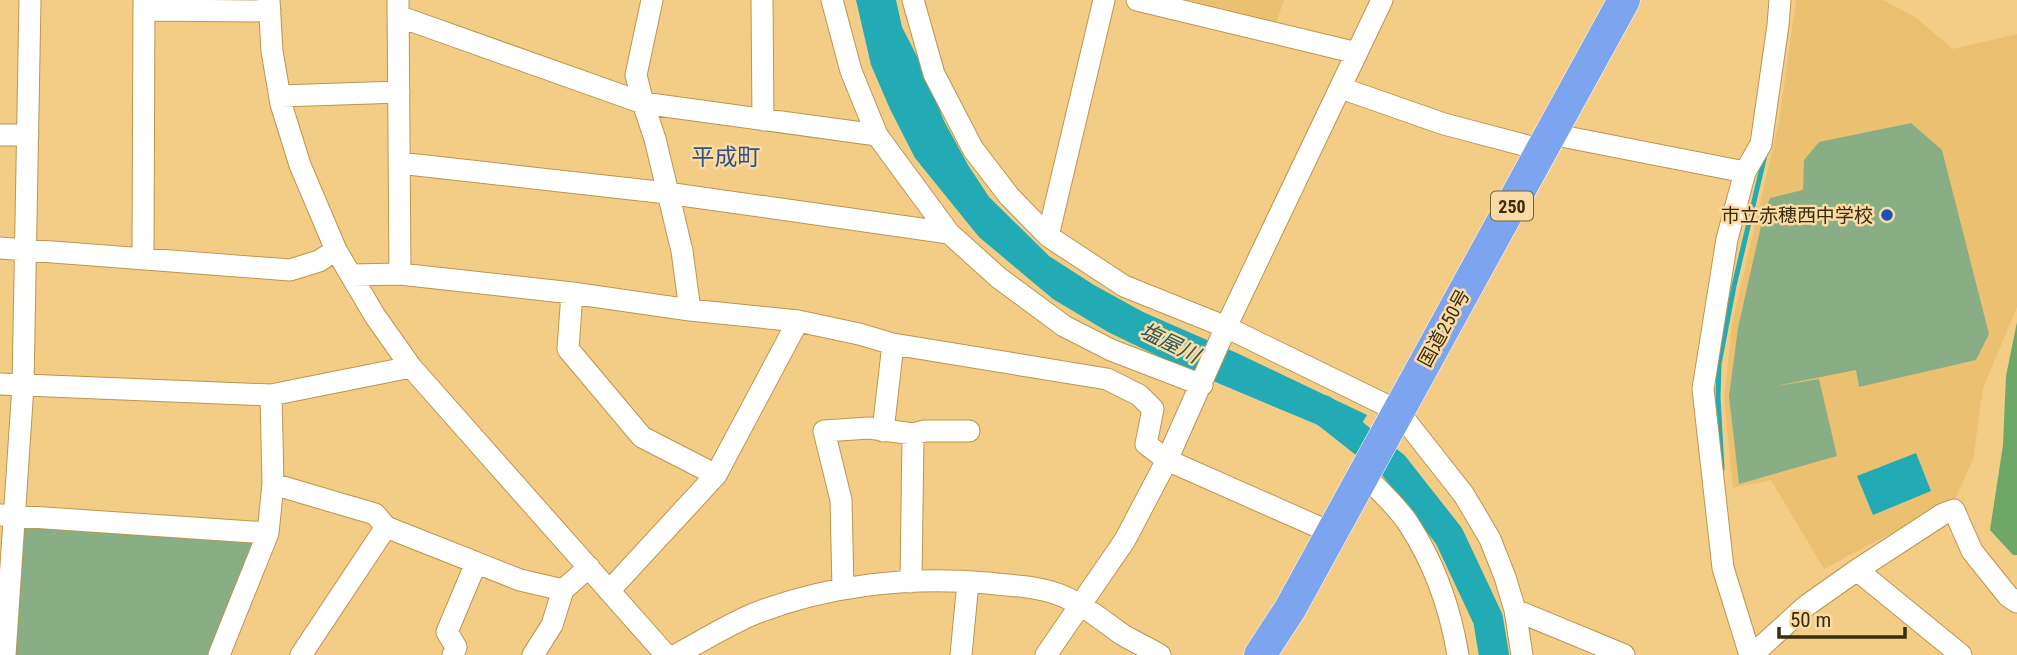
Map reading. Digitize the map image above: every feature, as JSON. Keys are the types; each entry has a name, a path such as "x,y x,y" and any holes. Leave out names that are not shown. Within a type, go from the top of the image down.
{"highway":[{"name":"国道250号","path":"1260,655 1332,533 1625,0"}],"street":[{"path":"5,655 3,629 7,515 23,386 30,0"},
{"path":"652,0 636,75 655,139 682,251 690,310"},
{"path":"762,0 763,120"},
{"path":"832,0 850,71 877,135 949,233 999,278 1064,327 1111,350 1202,385"},
{"path":"913,0 934,74 973,149 1009,196 1048,236 1124,286 1226,327 1398,411 1464,495 1490,539 1505,577 1522,655"},
{"path":"1048,236 1104,0"},
{"path":"1137,0 1357,53"},
{"path":"1046,655 1125,540 1167,460 1226,327 1382,0"},
{"path":"1780,0 1761,144 1745,172 1727,239 1703,389 1723,568 1751,655 1806,606 1943,514 1954,510 1972,551 2008,596 2017,602"},
{"path":"143,259 144,5 270,5 272,51 280,96 299,164 336,250 374,316 411,367 666,655"},
{"path":"400,274 398,8 643,103 877,135"},
{"path":"1340,88 1444,124 1745,172"},
{"path":"280,96 399,92"},
{"path":"0,135 28,135"},
{"path":"399,163 667,193 949,233"},
{"path":"0,248 290,270 319,261 336,250"},
{"path":"351,275 400,274 798,321 893,344 1107,379 1139,395 1153,409 1146,444 1167,460 1332,533"},
{"path":"572,293 568,349 642,437 716,475"},
{"path":"610,591 716,475 798,321"},
{"path":"883,431 893,344"},
{"path":"0,384 271,395 411,367"},
{"path":"219,655 268,533 273,484 271,395"},
{"path":"843,588 841,500 824,431 869,428 913,434 925,431 969,431"},
{"path":"911,582 913,434"},
{"path":"1364,475 1407,522 1418,540 1441,585 1458,655"},
{"path":"273,484 375,514 386,527 475,563 520,580 563,590"},
{"path":"7,515 268,533"},
{"path":"301,655 386,527"},
{"path":"453,655 456,647 447,632 475,563"},
{"path":"533,655 552,625 563,590 590,567"},
{"path":"1857,570 1961,655"},
{"path":"676,655 755,614 843,588 911,582 968,582 1046,590 1081,605 1126,637 1160,655"},
{"path":"961,655 968,582"},
{"path":"1514,610 1624,655"}],"shaded area":[{"path":"1178,0 1284,0 1276,23"},
{"name":"市立赤穂西中学校","path":"1796,0 1883,0 1915,17 1953,49 2017,34 2017,307 1983,388 1973,460 1955,499 1824,569 1771,480 1733,488 1724,400 1732,324 1779,122"}],"green space":[{"path":"1911,123 1942,150 1989,334 1976,360 1859,387 1856,370 1776,386 1819,379 1837,456 1739,484 1729,396 1738,328 1763,217 1770,198 1803,190 1804,160 1819,142"},
{"path":"2017,322 2017,555 2013,555 1990,530 2003,445 2006,376"},
{"path":"29,525 251,540 256,548 213,655 12,655 19,533"}],"water":[{"path":"856,0 896,0 902,27 924,70 944,121 968,165 989,197 1049,256 1143,312 1367,415 1348,446 1318,425 1189,371 1108,332 1053,299 979,237 915,158 871,65"},
{"path":"1916,453 1931,491 1873,515 1857,476"}],"waterway":[{"path":"1722,469 1719,364 1734,286 1765,155"},
{"name":"塩屋川","path":"1323,410 1394,466 1449,536 1488,619 1494,655"}],"place":[{"name":"市立赤穂西中学校","path":"1887,215"}],"district":[{"name":"平成町","path":"726,157"}]}
